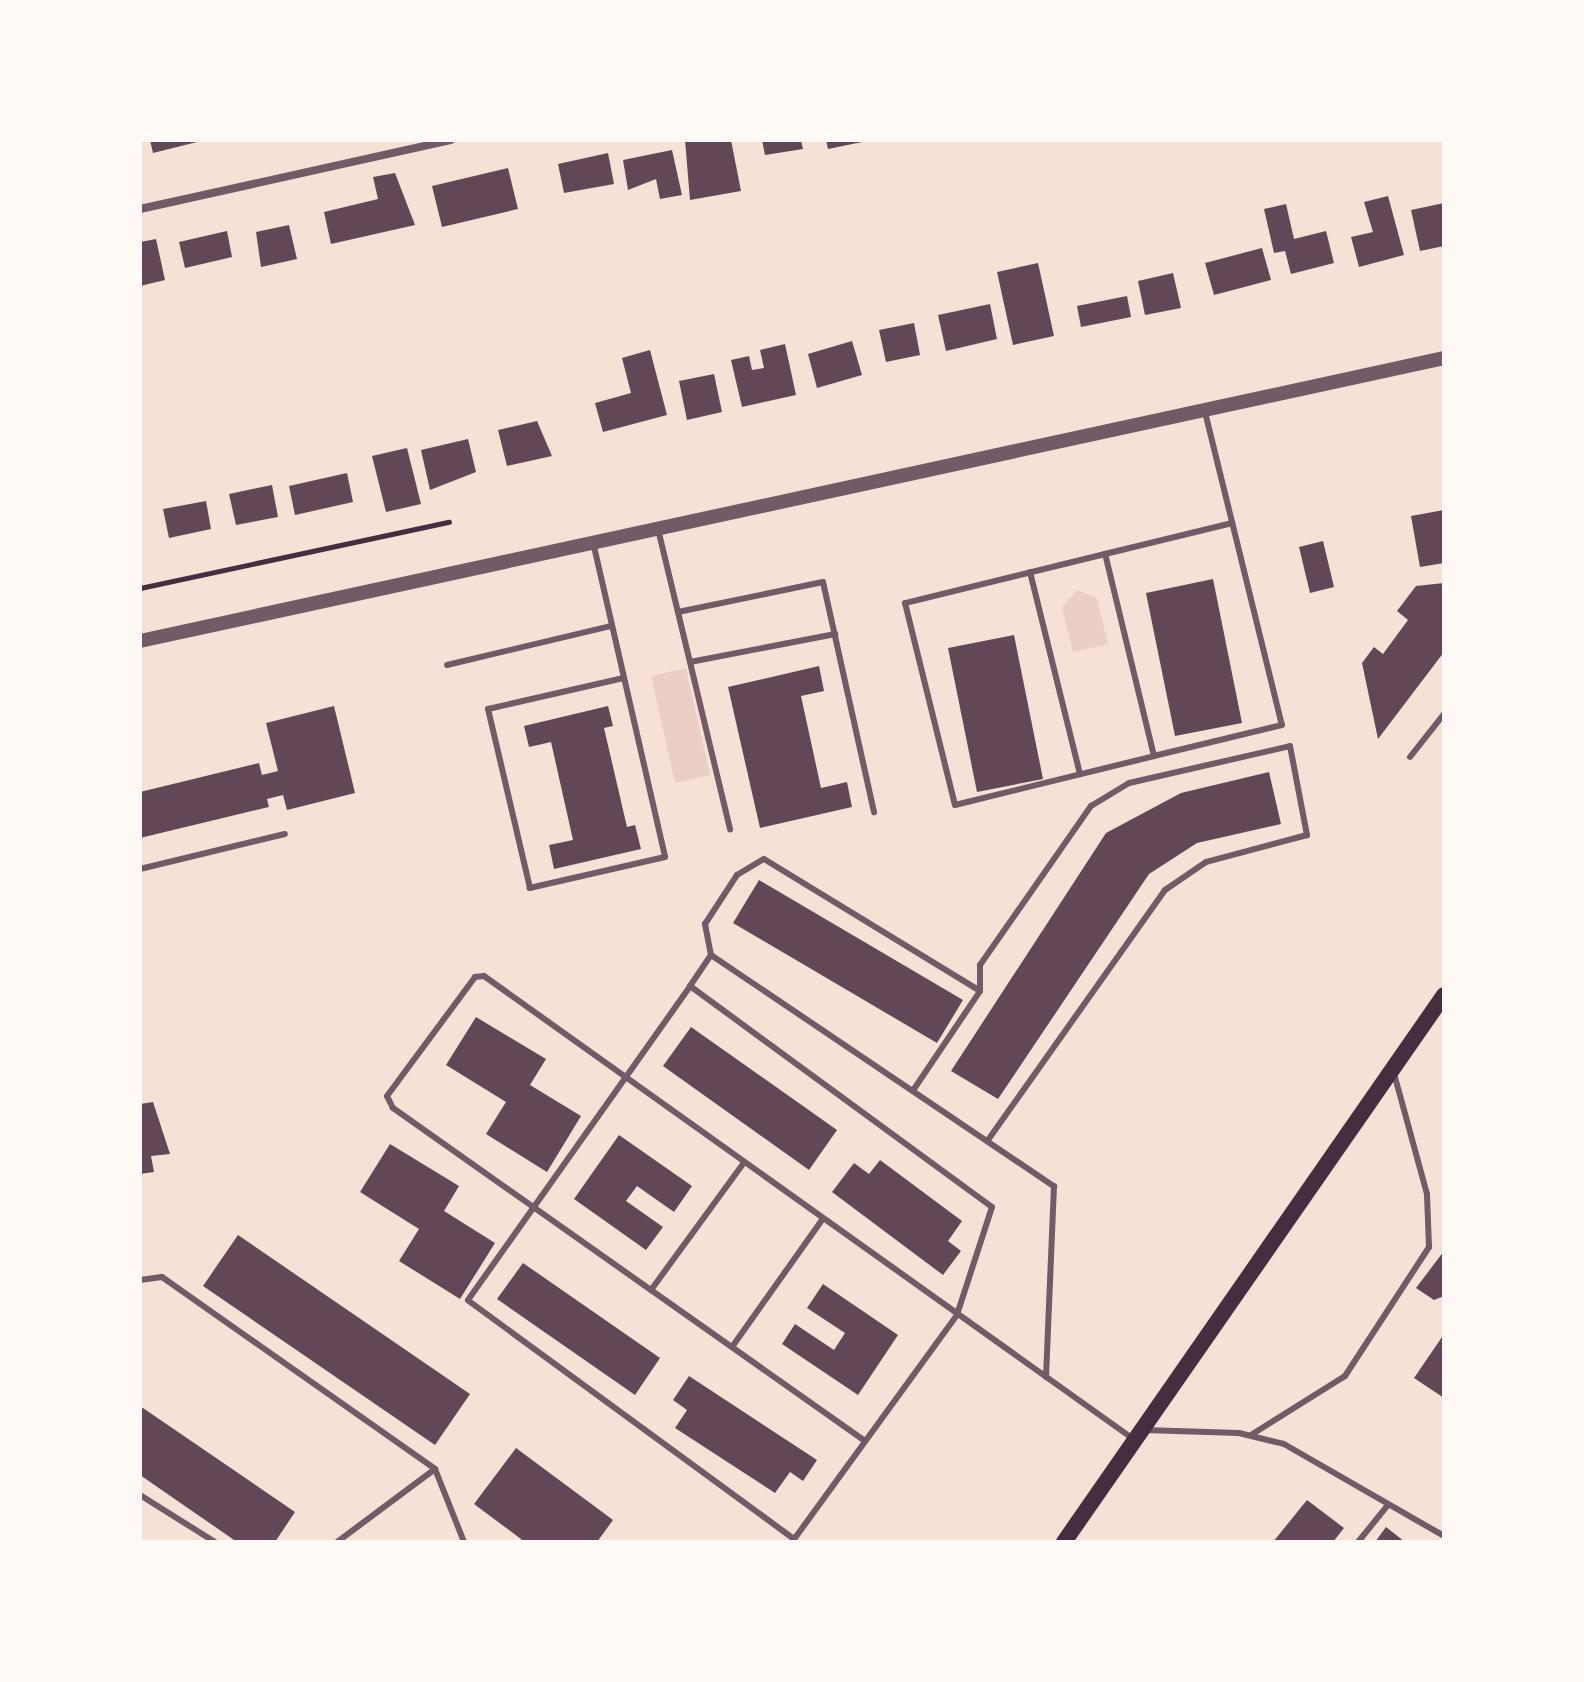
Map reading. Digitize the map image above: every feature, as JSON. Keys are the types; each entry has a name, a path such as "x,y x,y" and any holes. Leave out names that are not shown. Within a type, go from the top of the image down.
{"main road":[{"path":"1064,1542 1394,1073 1444,995"}],"street":[{"path":"140,209 450,140"},
{"path":"140,641 592,539 1444,358"}],"lane":[{"path":"1204,409 1282,725 955,805 905,603 1232,523"},
{"path":"657,525 730,829"},
{"path":"592,539 665,857 530,888 488,709 623,678"},
{"path":"1105,554 1154,756"},
{"path":"1030,572 1080,774"},
{"path":"678,612 823,582 874,812"},
{"path":"447,665 611,626"},
{"path":"690,662 835,634"},
{"path":"1410,757 1444,714"},
{"path":"914,1089 980,991 980,965 1091,806 1129,783 1290,746 1307,835 1206,862 1165,890 989,1139"},
{"path":"140,869 285,834"},
{"path":"690,986 992,1207 957,1315 794,1539 468,1300 711,955 705,924 737,875 764,859 980,991"},
{"path":"711,955 989,1139 1054,1186 1046,1377"},
{"path":"865,1441 393,1108 387,1096 475,977 484,976 624,1080 957,1315 1046,1377 1140,1435 1251,1435 1284,1444 1444,1536"},
{"path":"1251,1435 1345,1376 1429,1247 1427,1194 1394,1073"},
{"path":"651,1290 743,1164"},
{"path":"732,1347 822,1220"},
{"path":"140,1280 162,1277 435,1469 464,1542"},
{"path":"337,1542 435,1469"},
{"path":"140,1495 215,1542"},
{"path":"1358,1542 1388,1505"}],"path":[{"path":"140,588 449,522"}],"shaded area":[{"path":"1077,590 1097,598 1108,644 1073,652 1062,607"},
{"path":"686,668 710,775 675,783 651,676"}],"building":[{"path":"150,140 201,140 201,141 153,153"},
{"path":"685,140 731,140 741,191 690,200"},
{"path":"762,140 801,140 803,149 765,155"},
{"path":"826,140 867,140 867,141 828,149"},
{"path":"672,150 682,195 660,199 656,179 628,190 623,160"},
{"path":"608,153 614,184 564,193 558,164"},
{"path":"508,168 518,209 442,227 432,186"},
{"path":"395,173 415,225 331,244 324,212 378,199 373,177"},
{"path":"1388,196 1404,255 1359,267 1351,237 1373,232 1364,202"},
{"path":"1444,203 1444,246 1420,251 1411,210"},
{"path":"1286,204 1294,239 1326,231 1334,263 1291,274 1285,251 1274,253 1264,209"},
{"path":"289,225 297,259 261,267 256,232"},
{"path":"227,231 232,257 185,268 179,242"},
{"path":"156,239 165,280 140,286 140,242"},
{"path":"1262,248 1271,280 1214,295 1205,263"},
{"path":"1038,263 1054,336 1013,345 997,272"},
{"path":"1173,273 1181,308 1145,315 1138,281"},
{"path":"1127,296 1131,317 1081,327 1077,306"},
{"path":"990,304 997,339 946,351 938,315"},
{"path":"914,323 920,355 886,362 879,330"},
{"path":"852,341 862,375 817,388 808,354"},
{"path":"785,344 796,395 742,407 731,360 749,356 752,370 764,368 760,350"},
{"path":"650,350 667,415 603,432 595,403 631,393 622,358"},
{"path":"714,374 722,412 687,420 679,381"},
{"path":"537,421 552,456 507,466 498,430"},
{"path":"468,439 476,472 430,490 421,450"},
{"path":"407,448 421,504 386,512 372,456"},
{"path":"347,473 353,502 295,515 289,486"},
{"path":"272,485 278,517 236,525 229,494"},
{"path":"206,501 211,529 169,538 163,509"},
{"path":"1444,510 1444,563 1420,567 1411,516"},
{"path":"1323,541 1334,587 1310,593 1299,547"},
{"path":"1213,579 1242,723 1175,736 1146,593"},
{"path":"1444,583 1444,652 1378,739 1362,663 1374,647 1383,654 1408,620 1397,611 1416,586"},
{"path":"1014,635 1043,779 977,792 948,648"},
{"path":"819,666 824,691 801,696 821,788 847,782 852,807 760,828 728,687"},
{"path":"334,706 355,793 287,810 283,795 267,799 269,807 140,838 140,792 259,763 262,775 278,771 266,723"},
{"path":"608,706 613,726 604,728 627,827 635,825 641,849 554,869 549,845 573,840 551,742 529,747 524,726"},
{"path":"1269,772 1281,824 1197,843 1149,874 998,1099 951,1071 1106,833 1181,793"},
{"path":"759,880 963,1000 937,1043 733,923"},
{"path":"476,1017 546,1059 530,1085 581,1116 547,1172 486,1134 506,1102 446,1065"},
{"path":"691,1027 837,1130 809,1170 663,1066"},
{"path":"153,1102 170,1154 151,1156 154,1172 140,1174 140,1104"},
{"path":"619,1135 692,1186 674,1212 637,1186 626,1201 663,1227 646,1250 574,1199"},
{"path":"390,1144 459,1186 444,1211 495,1243 460,1299 399,1261 419,1229 360,1192"},
{"path":"880,1160 962,1221 948,1241 961,1251 943,1275 832,1192 854,1163 869,1174"},
{"path":"238,1235 470,1394 435,1445 203,1286"},
{"path":"1444,1251 1444,1296 1434,1300 1416,1288"},
{"path":"523,1263 660,1358 635,1395 497,1299"},
{"path":"823,1284 898,1335 858,1395 782,1344 795,1324 834,1350 845,1333 807,1308"},
{"path":"1444,1334 1444,1398 1414,1378"},
{"path":"689,1376 817,1460 803,1481 790,1472 775,1493 675,1428 687,1410 673,1400"},
{"path":"140,1406 295,1512 275,1542 237,1542 140,1475"},
{"path":"516,1448 613,1520 597,1542 525,1542 474,1504"},
{"path":"1307,1500 1344,1528 1333,1542 1273,1542"},
{"path":"1386,1527 1405,1542 1375,1542"}]}
